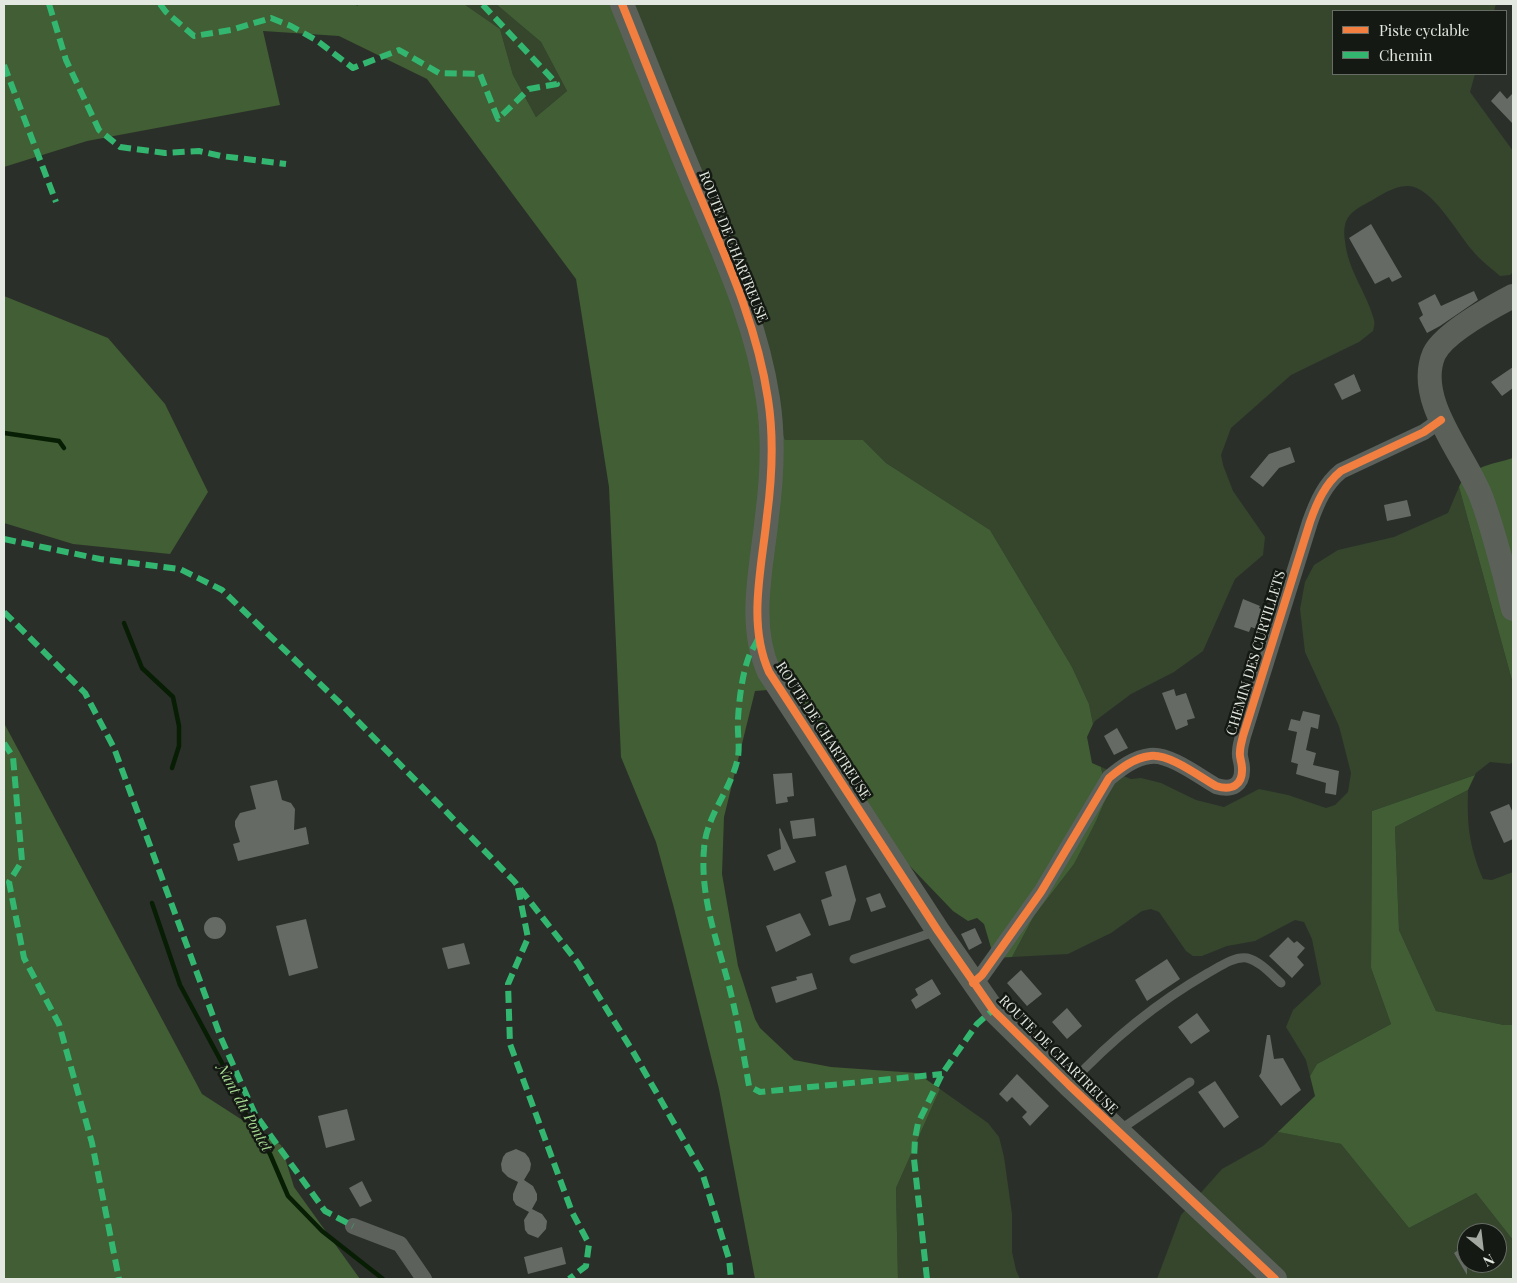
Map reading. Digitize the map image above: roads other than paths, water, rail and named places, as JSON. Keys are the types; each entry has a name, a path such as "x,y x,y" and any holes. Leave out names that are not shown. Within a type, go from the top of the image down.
{"main road":[{"name":"ROUTE DE CHARTREUSE","path":"622,4 737,283 758,346 769,400 771,430 768,514 759,580 758,639 762,658 769,672 809,736 973,984 993,1010 1069,1085 1275,1279"},
{"path":"1513,296 1454,332 1440,344 1434,355 1430,377 1435,403 1441,420 1478,490 1507,556 1513,609"}],"street":[{"name":"CHEMIN DES CURTILLETS","path":"973,984 1041,892 1109,778 1123,766 1150,756 1163,757 1216,786 1226,789 1234,787 1239,783 1242,776 1240,752 1243,736 1310,522 1322,493 1332,478 1342,471 1424,432 1441,420"},
{"path":"353,1226 400,1244 424,1279"}],"lane":[{"path":"854,958 938,930"},
{"path":"1069,1085 1110,1043 1140,1018 1178,990 1226,963 1247,958 1256,962 1281,983"},
{"path":"1118,1131 1190,1082"}],"waterway":[{"name":"Nant du Pontet","path":"4,433 59,441 64,448"},
{"name":"Nant du Pontet","path":"124,623 142,668 173,697 179,726 179,746 172,768"},
{"name":"Nant du Pontet","path":"152,903 180,985 222,1063 245,1113 270,1154 288,1196 322,1231 383,1279"}]}
